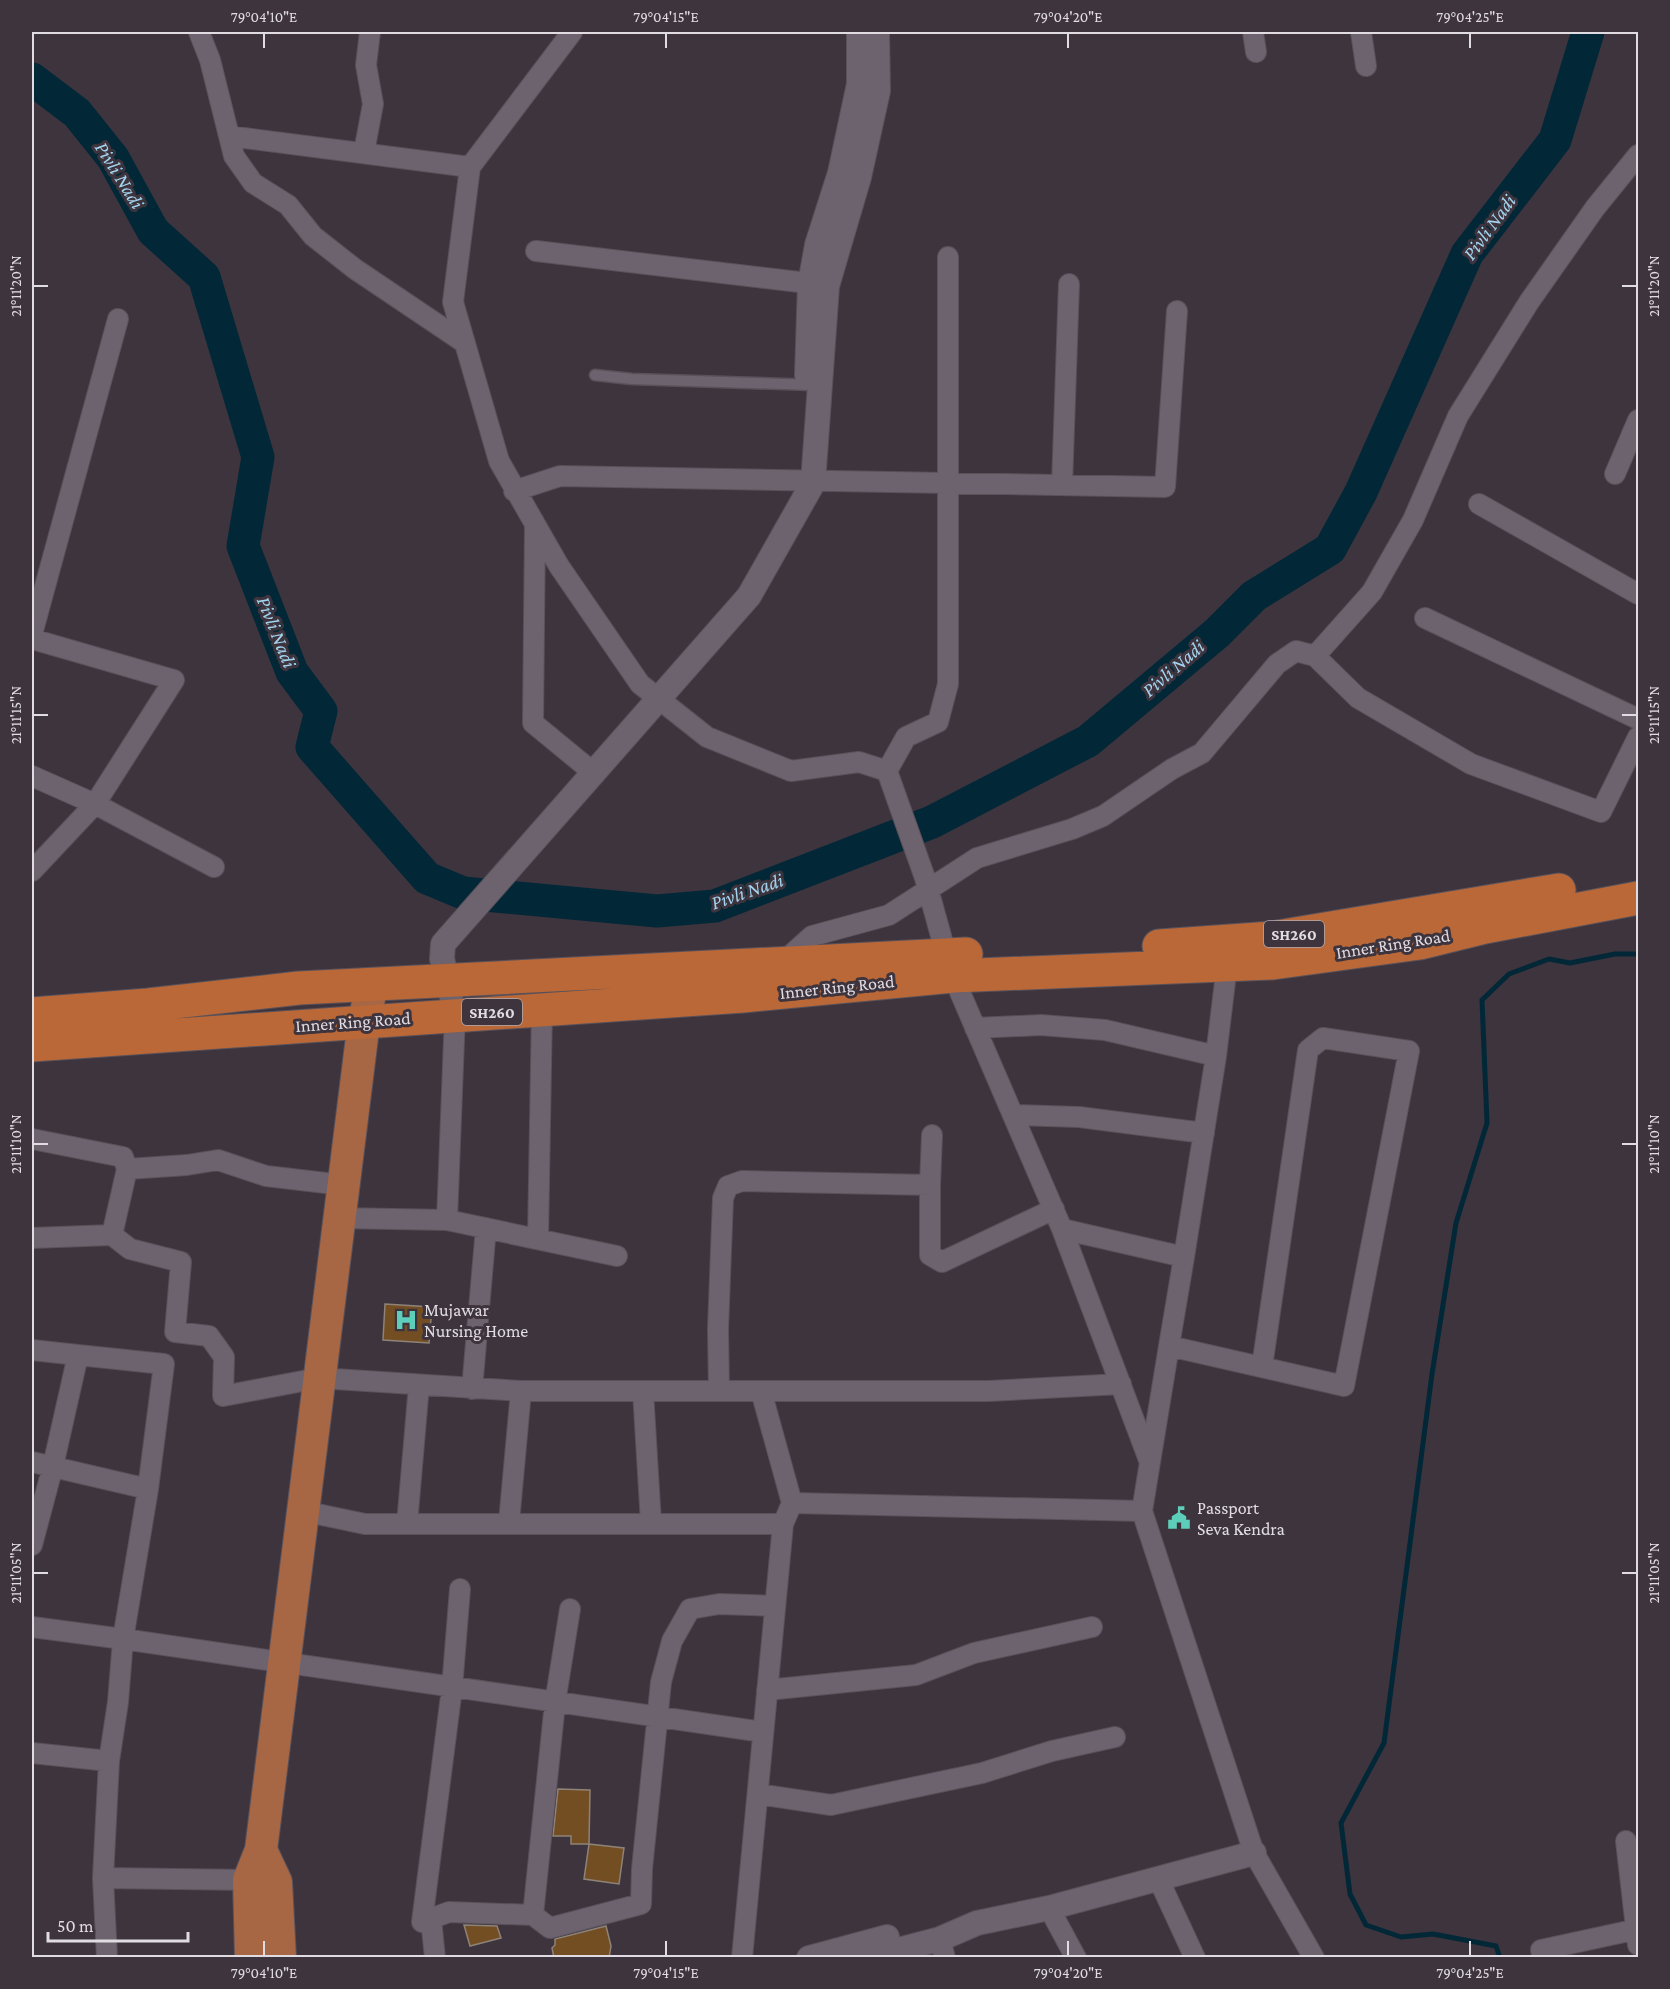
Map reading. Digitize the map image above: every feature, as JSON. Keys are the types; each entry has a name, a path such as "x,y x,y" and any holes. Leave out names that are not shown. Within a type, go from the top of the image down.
{"highway":[{"name":"Inner Ring Road","path":"1228,953 1272,938 1638,877"},
{"name":"Inner Ring Road","path":"32,1014 148,1005 299,988 779,965 949,965 1228,953 1274,963 1420,943 1485,927 1638,898"},
{"name":"Inner Ring Road","path":"32,1045 542,1008 743,996 949,965"}],"main road":[{"path":"251,1958 249,1880 261,1850 364,1021 372,985"},
{"path":"261,1850 276,1882 280,1958"}],"street":[{"path":"199,32 210,60 234,156 253,183 288,205 313,236 355,269 465,343"},
{"path":"364,153 373,104 366,65 370,32"},
{"path":"570,32 470,167 453,302 499,461 514,491 559,566 640,684 707,737 791,771 859,762 887,771"},
{"path":"447,1220 455,1014 442,958 443,944 661,700 749,596 813,483 819,285 817,244 840,172 859,84 859,32"},
{"path":"819,285 859,177 878,91 877,32"},
{"path":"1253,32 1256,52"},
{"path":"1361,32 1366,66"},
{"path":"229,136 470,167"},
{"path":"1315,657 1372,592 1413,520 1458,416 1529,302 1595,208 1638,155"},
{"path":"536,251 819,285"},
{"path":"948,256 948,684 938,722 906,737 887,771 926,884 949,965 1054,1209 1150,1463"},
{"path":"1062,485 1069,284"},
{"path":"514,491 560,476 813,483 1165,487 1177,311"},
{"path":"32,634 118,319"},
{"path":"1615,474 1638,420"},
{"path":"1479,504 1638,594"},
{"path":"535,524 533,723 595,774"},
{"path":"1425,618 1638,720"},
{"path":"32,639 174,680 95,804 32,871"},
{"path":"779,965 812,936 889,915 926,884 976,858 1072,829 1102,816 1172,769 1203,753 1277,664 1296,651 1315,657 1358,698 1471,764 1601,812 1638,737"},
{"path":"32,776 95,804 214,867"},
{"path":"1228,953 1216,1056 1142,1511 1254,1853 1314,1958"},
{"path":"538,1239 542,1008"},
{"path":"975,1028 1041,1025 1105,1030 1216,1056"},
{"path":"1169,1346 1344,1386 1409,1051 1323,1038 1308,1050 1262,1367"},
{"path":"1013,1115 1079,1117 1204,1133"},
{"path":"932,1135 930,1255 942,1262 1054,1209"},
{"path":"32,1139 123,1157 127,1169 112,1235"},
{"path":"127,1169 187,1166 218,1160 266,1176 343,1185"},
{"path":"719,1391 718,1329 723,1198 728,1186 742,1180 930,1185"},
{"path":"339,1218 447,1220 617,1256"},
{"path":"472,1389 486,1228"},
{"path":"1062,1229 1184,1257"},
{"path":"32,1238 112,1235 130,1250 181,1262 176,1332 164,1364 148,1489 123,1639 118,1702 109,1761 103,1878 107,1958"},
{"path":"176,1332 209,1336 224,1357 223,1396 319,1378 521,1391 989,1391 1121,1384"},
{"path":"32,1350 164,1364"},
{"path":"32,1545 54,1466 78,1355"},
{"path":"407,1524 419,1385"},
{"path":"643,1390 651,1523"},
{"path":"509,1522 521,1391"},
{"path":"742,1958 783,1524 792,1503 761,1391"},
{"path":"32,1462 148,1489"},
{"path":"792,1503 1142,1511"},
{"path":"303,1511 365,1524 509,1522 783,1524"},
{"path":"460,1588 452,1688 423,1922 449,1912 533,1915 550,1928 641,1904 642,1869 662,1682 672,1641 690,1609 719,1604 775,1606"},
{"path":"533,1915 555,1703 570,1609"},
{"path":"32,1627 284,1660 452,1688 763,1732"},
{"path":"767,1690 916,1675 974,1653 1092,1627"},
{"path":"758,1794 831,1805 982,1773 1052,1751 1115,1737"},
{"path":"32,1753 109,1761"},
{"path":"1543,1958 1541,1950 1637,1935 1626,1840"},
{"path":"809,1958 938,1924 977,1923 1049,1908 1254,1853"},
{"path":"103,1878 249,1880"},
{"path":"1158,1878 1195,1958"},
{"path":"1049,1908 1076,1958"},
{"path":"431,1919 435,1958"},
{"path":"867,1958 942,1948 977,1923"}],"lane":[{"path":"595,375 632,379 815,385"}],"building":[{"path":"385,1304 432,1307 429,1343 383,1340"},
{"path":"558,1789 590,1790 589,1844 571,1844 571,1836 553,1836"},
{"path":"589,1844 624,1848 619,1884 584,1879"},
{"path":"464,1925 497,1926 501,1938 470,1946"},
{"path":"606,1926 611,1946 609,1958 554,1958 552,1948 555,1945 555,1939"}],"waterway":[{"name":"Pivli Nadi","path":"32,79 77,113 113,158 153,231 204,277 258,457 243,546 292,672 321,711 312,747 427,878 463,893 657,911 715,906 932,822 1088,741 1217,633 1254,596 1330,549 1361,492 1467,254 1555,140 1588,32"},
{"path":"1500,1958 1496,1946 1433,1934 1401,1937 1366,1925 1350,1894 1341,1823 1384,1743 1432,1374 1456,1223 1487,1123 1482,1000 1509,974 1549,959 1570,963 1615,954 1638,954"}],"place":[{"name":"Mujawar Nursing Home","path":"406,1320"},
{"name":"Passport Seva Kendra","path":"1179,1518"}]}
